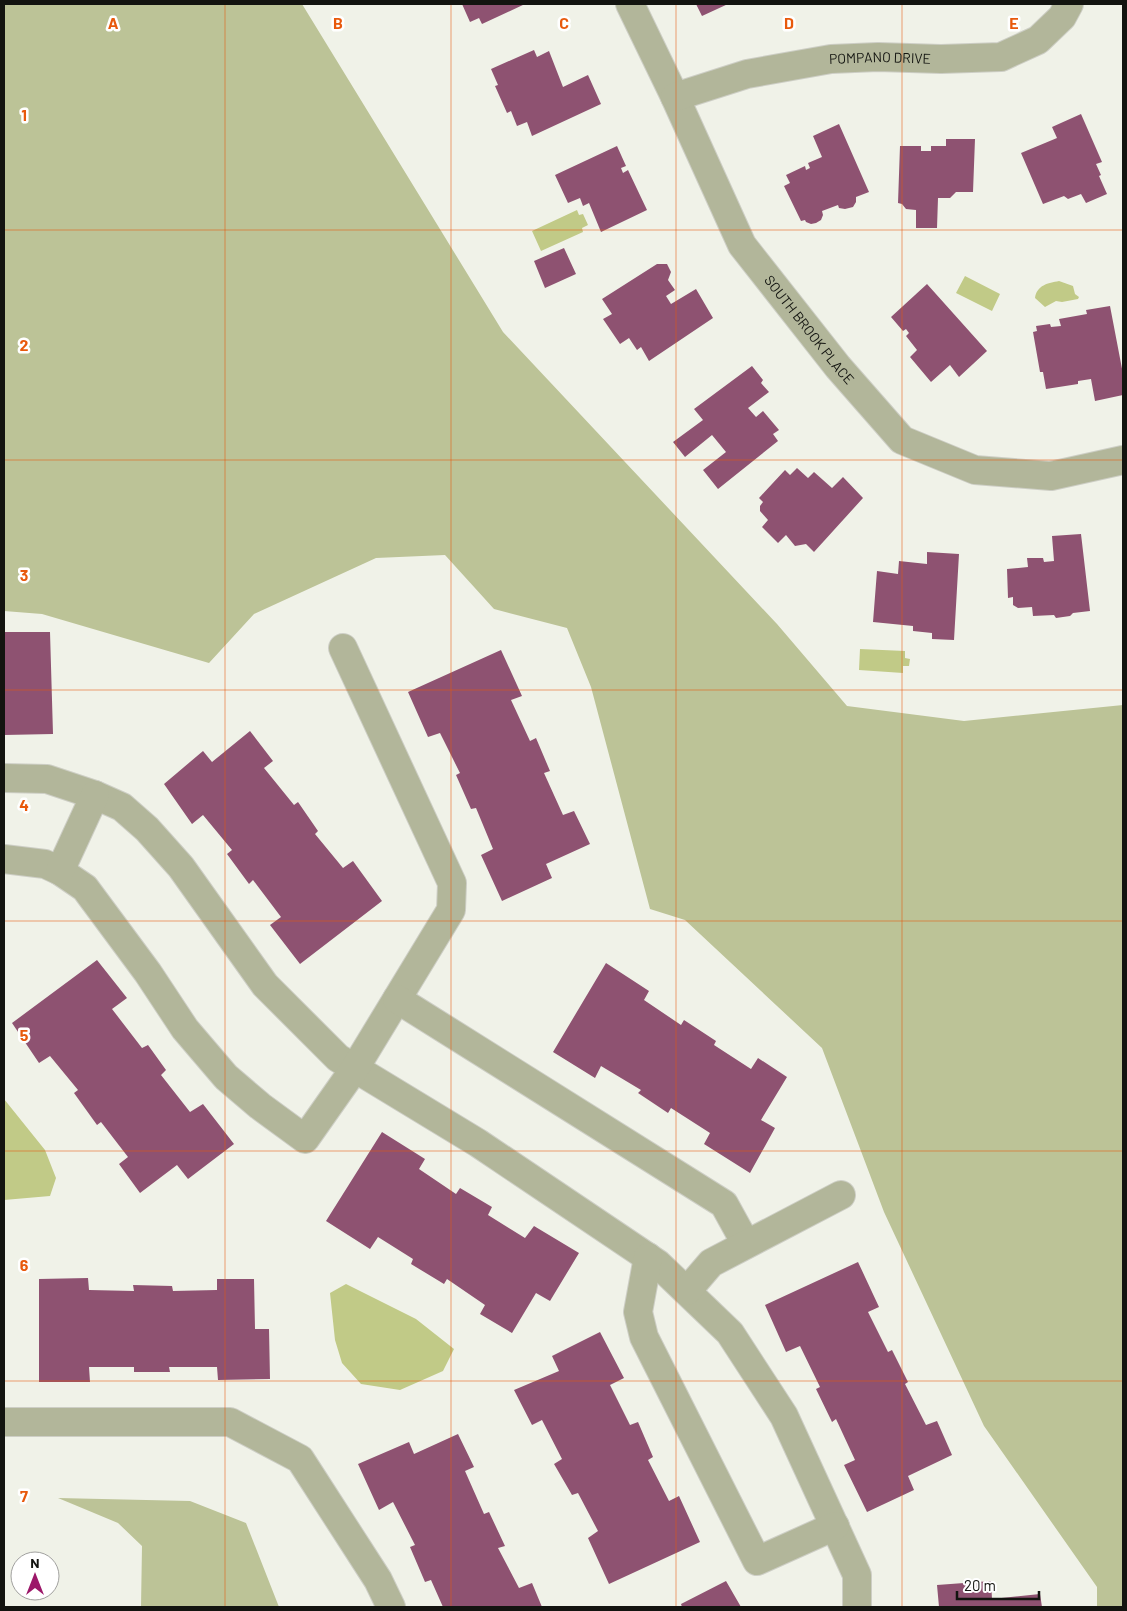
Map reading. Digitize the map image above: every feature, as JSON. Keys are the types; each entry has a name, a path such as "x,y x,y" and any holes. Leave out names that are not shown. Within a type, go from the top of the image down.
{"street":[{"name":"SOUTH BROOK PLACE","path":"630,4 675,97 742,245 838,367 902,440 974,470 1051,476 1123,460"},
{"name":"POMPANO DRIVE","path":"675,97 747,74 831,59 1001,57 1038,40 1062,16 1069,4"},
{"path":"4,859 45,864 60,871 85,888 148,973 185,1029 226,1077 260,1106 305,1139 355,1068 451,910 452,883 343,648"},
{"path":"4,778 47,778 122,807 147,829 181,867 265,985 338,1058 478,1143 658,1264 730,1333 784,1416 835,1526 857,1575 857,1607"},
{"path":"60,871 95,795"},
{"path":"397,999 724,1204 746,1244"},
{"path":"687,1292 711,1263 841,1195"},
{"path":"648,1257 638,1312 644,1337 757,1561 835,1526"},
{"path":"4,1422 230,1422 300,1459 378,1580 391,1607"}],"shaded area":[{"path":"4,4 302,4 503,332 777,624 847,706 964,721 1123,705 1123,1607 1097,1607 1097,1587 984,1426 884,1212 822,1048 685,920 650,909 591,687 567,628 494,609 445,555 376,558 254,614 209,663 42,614 4,611"},
{"path":"577,210 579,215 583,214 588,225 582,228 583,232 541,251 532,231"},
{"path":"965,276 1000,294 992,311 956,293"},
{"path":"1059,281 1073,286 1075,294 1079,297 1078,299 1062,302 1056,301 1045,307 1035,298 1038,290 1044,285"},
{"path":"860,649 905,651 905,658 910,659 909,666 903,666 903,673 859,670"},
{"path":"4,1099 45,1150 56,1178 50,1196 4,1200"},
{"path":"346,1284 416,1319 454,1349 443,1371 400,1390 361,1384 342,1363 335,1340 330,1293"},
{"path":"58,1498 190,1501 246,1523 279,1607 141,1607 142,1546 118,1523"}],"building":[{"path":"462,4 525,4 482,24 479,18 470,22"},
{"path":"696,4 728,4 702,16"},
{"path":"534,50 537,57 549,51 563,87 588,75 601,104 532,136 527,122 517,126 511,111 507,113 495,86 498,85 491,69"},
{"path":"1081,114 1102,162 1096,164 1107,194 1086,203 1081,194 1068,199 1064,196 1043,204 1021,153 1057,138 1052,127"},
{"path":"839,124 869,192 856,197 853,207 845,209 839,208 838,205 822,211 821,220 816,223 811,224 805,220 801,221 784,186 790,183 786,175 805,166 806,170 810,168 808,163 822,157 813,136"},
{"path":"946,139 975,139 973,192 956,192 950,198 938,198 937,228 916,228 916,210 906,209 902,204 898,203 900,146 921,146 921,151 931,151 931,146 946,146"},
{"path":"617,146 626,166 621,168 623,173 628,170 647,210 601,232 589,203 583,206 580,198 568,203 555,175"},
{"path":"564,248 576,274 545,288 534,261"},
{"path":"657,264 667,264 671,272 668,280 675,290 666,296 671,304 696,289 713,318 649,361 641,347 637,350 629,338 620,344 603,319 612,314 602,299"},
{"path":"927,284 987,351 959,377 950,365 931,382 910,357 917,350 906,336 909,333 906,329 903,331 891,317"},
{"path":"1110,306 1123,374 1123,395 1095,401 1091,379 1078,381 1078,384 1046,389 1043,372 1040,372 1033,332 1037,331 1036,326 1050,324 1051,327 1061,326 1059,319 1087,314 1086,310"},
{"path":"752,366 763,380 761,383 769,392 748,408 756,417 763,411 779,430 773,434 778,441 718,489 703,470 726,452 712,435 685,457 673,442 703,420 694,409"},
{"path":"797,468 808,478 814,472 832,488 843,477 863,498 814,552 806,544 795,546 786,535 778,543 762,527 768,520 760,511 760,506 763,502 759,498 785,470 790,475"},
{"path":"1081,534 1090,611 1056,618 1054,615 1033,616 1032,607 1018,608 1013,605 1013,597 1008,598 1007,569 1028,567 1027,558 1043,558 1044,562 1054,561 1052,536"},
{"path":"927,552 959,554 954,640 932,639 932,633 913,631 913,626 873,622 877,571 898,574 899,561 927,564"},
{"path":"4,632 50,632 53,734 4,735"},
{"path":"501,650 522,696 511,700 530,741 536,738 550,771 544,773 563,815 574,811 590,844 546,864 552,878 502,901 481,855 493,849 476,808 471,809 456,775 460,773 440,733 428,737 408,692"},
{"path":"250,731 273,761 264,768 294,805 298,802 318,831 315,834 343,868 353,861 382,901 300,964 270,925 281,917 253,880 249,884 227,854 232,850 203,815 192,824 164,784 203,751 212,762"},
{"path":"97,960 127,998 112,1009 142,1048 148,1045 166,1070 161,1075 190,1112 203,1104 234,1144 188,1179 177,1165 140,1193 119,1164 128,1157 101,1122 97,1125 74,1093 78,1090 50,1056 39,1063 12,1023"},
{"path":"606,963 649,991 644,1000 681,1025 684,1020 716,1041 714,1045 751,1069 758,1058 787,1077 761,1120 775,1128 750,1173 704,1144 710,1133 671,1108 668,1113 638,1093 641,1090 601,1066 595,1078 553,1052"},
{"path":"382,1132 425,1159 419,1169 456,1194 460,1188 492,1207 488,1215 525,1238 534,1226 579,1253 550,1301 536,1293 512,1333 480,1314 485,1305 447,1279 444,1284 411,1264 413,1259 378,1237 370,1249 326,1221"},
{"path":"858,1262 879,1307 868,1312 888,1352 892,1350 908,1382 905,1384 926,1425 937,1421 952,1455 908,1476 914,1490 867,1512 844,1465 855,1460 836,1419 832,1422 816,1389 820,1387 800,1346 786,1352 765,1305"},
{"path":"88,1278 89,1290 134,1291 133,1285 172,1286 173,1291 217,1290 217,1279 254,1279 255,1329 269,1329 270,1379 218,1380 217,1367 169,1367 170,1372 134,1372 134,1367 89,1367 90,1382 39,1382 39,1279"},
{"path":"600,1332 624,1378 610,1385 630,1425 638,1422 653,1457 648,1460 669,1501 679,1496 700,1542 609,1584 588,1538 598,1531 578,1493 572,1495 554,1464 562,1459 542,1420 532,1425 514,1390 559,1371 552,1356"},
{"path":"458,1434 474,1467 465,1471 484,1514 489,1512 505,1546 498,1548 519,1588 532,1583 542,1607 443,1607 431,1580 425,1582 410,1547 415,1545 393,1502 379,1510 358,1464 409,1442 414,1454"},
{"path":"726,1581 741,1607 682,1607 681,1604"},
{"path":"991,1581 992,1599 1040,1594 1042,1607 939,1607 937,1585"}]}
